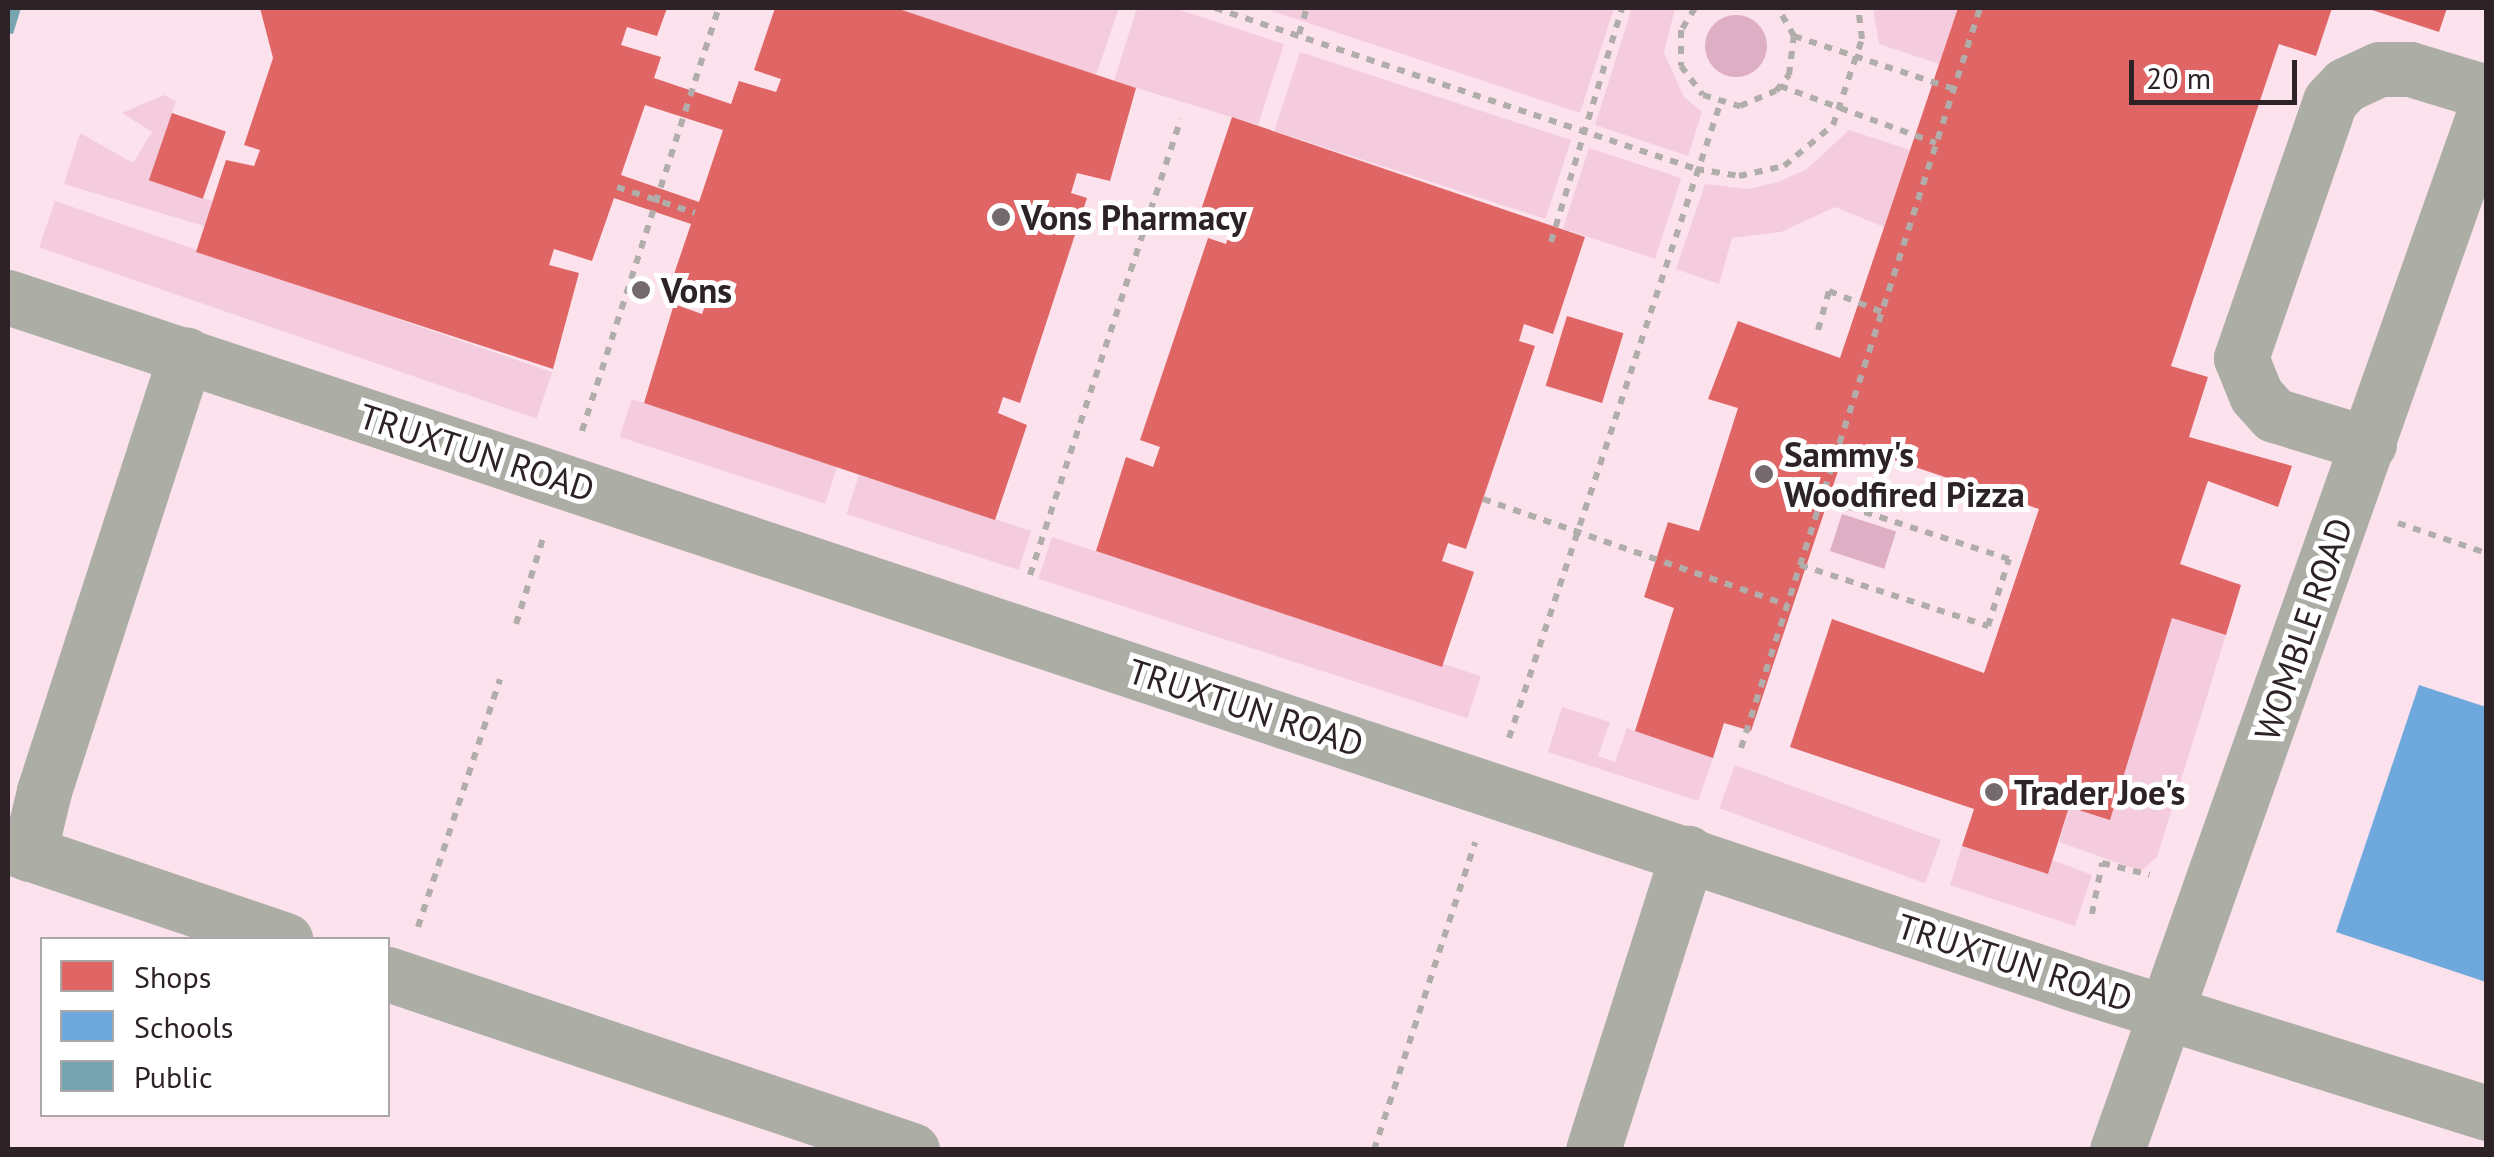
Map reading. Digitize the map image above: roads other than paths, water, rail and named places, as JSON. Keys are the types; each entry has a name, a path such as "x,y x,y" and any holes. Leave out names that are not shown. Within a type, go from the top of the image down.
{"street":[{"path":"2369,444 2274,415 2256,396 2241,358 2330,101 2344,84 2380,69 2410,68 2486,92"},
{"name":"WOMBLE ROAD","path":"2117,1150 2486,108"},
{"name":"TRUXTUN ROAD","path":"8,297 2168,1012 2486,1113"},
{"path":"186,356 44,790 18,850 277,937"},
{"path":"1593,1150 1688,853"},
{"path":"401,956 912,1150"}],"place":[{"name":"Vons Pharmacy","path":"1001,217"},
{"name":"Vons","path":"641,290"},
{"name":"Sammy's Woodfired Pizza","path":"1764,474"},
{"name":"Trader Joe's","path":"1994,792"}]}
